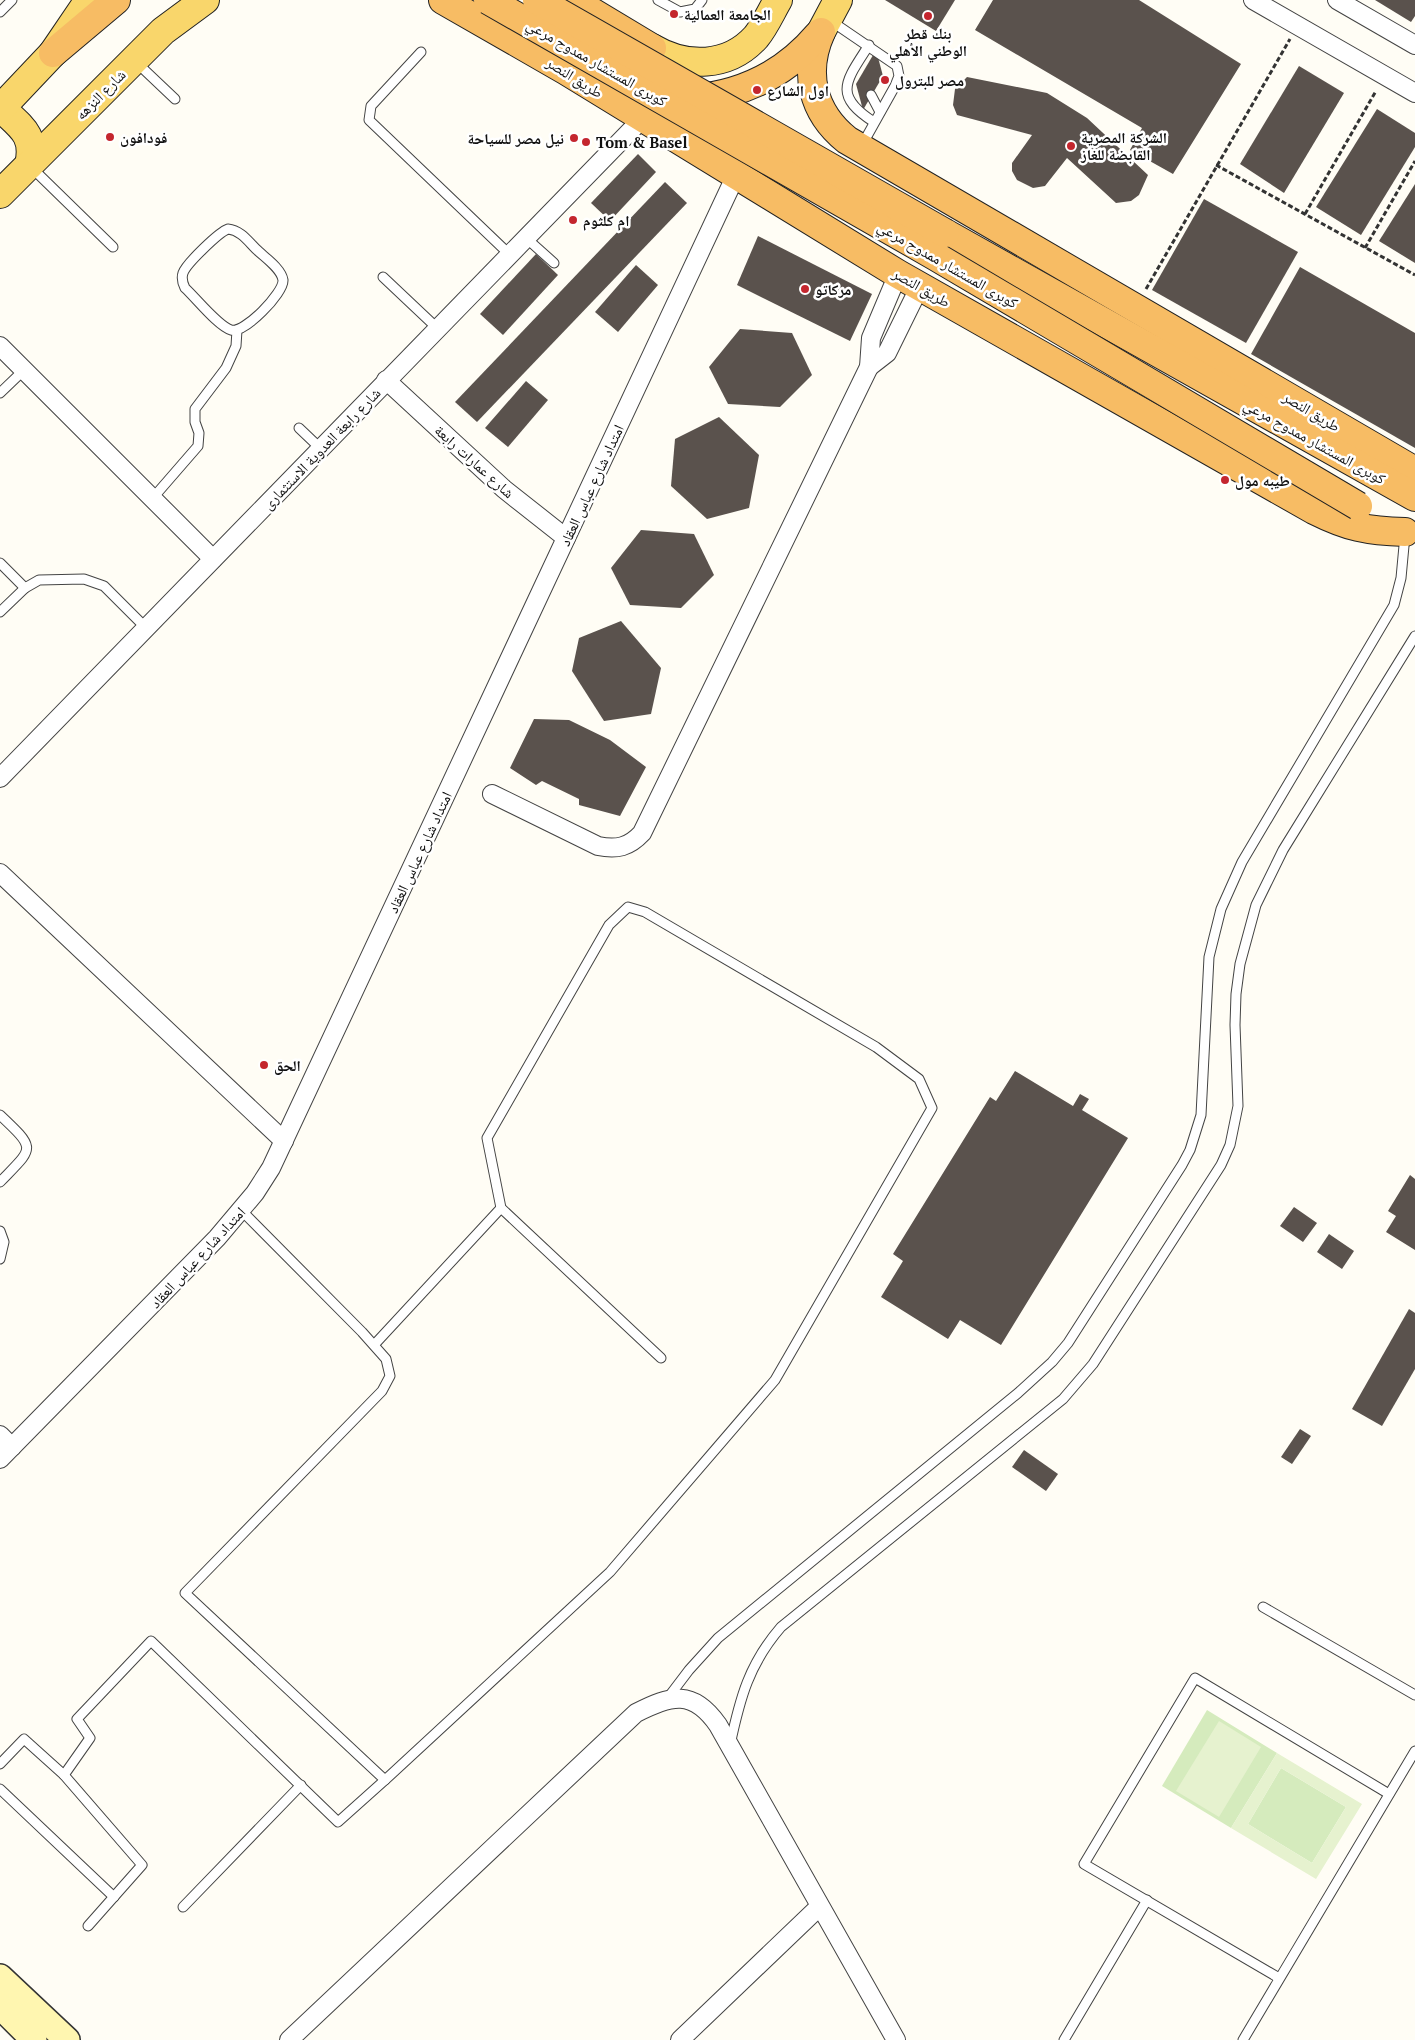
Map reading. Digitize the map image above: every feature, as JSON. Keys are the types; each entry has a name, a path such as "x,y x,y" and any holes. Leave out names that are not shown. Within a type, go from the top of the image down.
{"highway":[{"path":"53,53 116,0"},
{"name":"طريق النصر","path":"444,0 565,70 642,119 909,280 1314,510 1342,524 1373,532 1410,535"},
{"name":"كوبرى المستشار ممدوح مرعي","path":"488,0 935,256 1410,535"},
{"name":"كوبرى المستشار ممدوح مرعي","path":"536,0 1415,497"},
{"path":"572,0 652,48"},
{"path":"565,70 685,99 725,94 762,81 794,60 829,17"},
{"name":"طريق النصر","path":"829,17 811,61 813,91 825,118 854,143 1415,472"},
{"path":"822,227 814,218 806,200 806,182 809,170 824,150 854,143"}],"main road":[{"path":"29,165 33,150 31,140 26,132 0,108 53,53 90,0"},
{"name":"شارع النزهه","path":"0,194 163,31 205,0"},
{"path":"652,48 678,61 707,62 721,59 746,46 757,36 778,0"},
{"path":"0,1977 67,2040"},
{"path":"0,2006 34,2040"}],"street":[{"path":"1253,0 1415,92"},
{"path":"1337,0 1415,45"},
{"name":"شارع رابعة العدوية الاستثمارى","path":"0,778 642,119"},
{"name":"امتداد شارع عباس العقاد","path":"4,1447 217,1238 241,1210 271,1168 736,175"},
{"path":"492,794 598,846 610,849 622,848 634,842 642,833 869,367 871,338 909,280"},
{"path":"869,367 887,353 909,280"},
{"path":"0,346 212,559"},
{"name":"شارع عمارات رابعة","path":"386,380 504,489 566,538"},
{"path":"0,873 284,1141"},
{"path":"289,2040 636,1713 667,1699 680,1697 696,1702 708,1712 896,2040"},
{"path":"680,2040 819,1907"}],"lane":[{"path":"0,12 12,0"},
{"path":"658,0 680,12 695,9 702,0"},
{"path":"829,17 897,66 899,76 874,122 854,143"},
{"path":"868,45 848,81 848,98 858,112 874,122"},
{"path":"421,52 371,106 369,120 509,254"},
{"path":"134,60 175,99"},
{"path":"856,65 862,75"},
{"path":"872,95 880,112"},
{"path":"29,165 113,247"},
{"path":"228,229 239,233 278,270 282,279 279,293 245,327 237,330 226,327 185,288 182,280 184,270 220,233 228,229"},
{"path":"526,237 554,263"},
{"path":"383,277 437,328"},
{"path":"152,499 198,446 199,432 195,422 195,409 226,368 236,346 237,330"},
{"path":"0,393 24,370"},
{"path":"299,428 320,448"},
{"path":"667,1699 702,1654 718,1638 1018,1393 1052,1362 1068,1343 1182,1165 1190,1150 1200,1115 1209,957 1220,909 1242,862 1394,605 1402,578 1410,535"},
{"path":"0,563 25,588"},
{"path":"0,612 25,588 40,580 92,580 104,586 146,628"},
{"path":"729,1747 740,1699 752,1668 781,1627 1063,1399 1093,1364 1210,1184 1230,1145 1236,1124 1239,1089 1235,1025 1236,994 1240,964 1256,905 1283,850 1415,636"},
{"path":"64,1775 90,1738 77,1719 151,1641 338,1822 610,1572 775,1380 932,1108 919,1079 876,1047 645,912 628,908 608,925 487,1138 501,1208 661,1358"},
{"path":"0,1182 25,1156 28,1147 25,1139 2,1120"},
{"path":"374,1345 501,1208"},
{"path":"241,1210 374,1345 390,1367 390,1376 382,1391 185,1593 385,1780"},
{"path":"0,1231 4,1242 0,1259"},
{"path":"1263,1607 1415,1695"},
{"path":"1279,1978 1084,1864 1195,1678 1389,1794"},
{"path":"0,1764 24,1739 64,1775 142,1865 88,1926"},
{"path":"1243,2040 1415,1751"},
{"path":"183,1907 301,1785"},
{"path":"0,1789 114,1897"},
{"path":"1064,2040 1147,1900"}],"path":[{"path":"1136,307 1216,165 1298,26"},
{"path":"1305,214 1385,75"},
{"path":"1365,248 1415,161"},
{"path":"1216,165 1415,275"}],"green space":[{"path":"1207,1710 1277,1753 1231,1828 1162,1786"},
{"path":"1219,1721 1261,1747 1219,1817 1176,1791"},
{"path":"1277,1753 1362,1804 1316,1879 1231,1828","holes":["1281,1768 1346,1807 1312,1863 1248,1824"]},
{"path":"1281,1768 1346,1807 1312,1863 1248,1824"}],"building":[{"name":"بنك قطر الوطني الأهلي","path":"885,0 955,0 936,31"},
{"path":"993,0 1139,0 1241,64 1173,174 1130,150 1142,128 975,30"},
{"path":"1375,0 1415,0 1415,16 1411,22"},
{"path":"876,50 883,76 863,110 856,84"},
{"path":"1299,66 1344,93 1284,193 1240,164"},
{"name":"الشركة المصرية القابضة للغاز","path":"967,77 1047,93 1087,118 1148,175 1139,195 1131,201 1116,203 1067,158 1045,186 1033,188 1017,180 1012,171 1012,163 1032,135 957,115 953,105 955,89"},
{"path":"1377,109 1415,133 1415,147 1361,235 1316,207"},
{"path":"638,154 656,172 610,221 591,203"},
{"path":"665,182 687,203 477,422 455,402"},
{"path":"1415,184 1415,263 1379,241"},
{"path":"1204,199 1298,252 1246,343 1152,290"},
{"name":"مركاتو","path":"758,236 872,294 850,341 737,285"},
{"path":"536,254 558,275 503,335 480,314"},
{"path":"636,265 658,285 618,332 595,312"},
{"path":"1300,267 1415,333 1415,448 1251,354"},
{"path":"740,329 792,333 812,375 780,407 728,404 709,367"},
{"path":"526,381 548,400 508,447 485,428"},
{"path":"719,417 759,455 749,508 707,519 671,486 675,439"},
{"path":"641,530 694,534 714,575 681,608 630,605 611,568"},
{"path":"621,621 661,668 651,714 604,721 572,671 579,638"},
{"path":"534,719 569,720 610,740 646,767 620,816 579,805 579,799 542,781 536,785 510,768"},
{"path":"1015,1071 1073,1106 1080,1094 1089,1099 1082,1110 1128,1138 1001,1345 960,1320 948,1339 881,1297 903,1261 893,1254 990,1097 996,1101"},
{"path":"1410,1175 1415,1179 1415,1250 1386,1232 1396,1216 1388,1211"},
{"path":"1294,1207 1317,1223 1303,1242 1280,1226"},
{"path":"1329,1234 1354,1251 1342,1269 1317,1252"},
{"path":"1409,1309 1415,1313 1415,1369 1382,1426 1352,1409"},
{"path":"1300,1429 1311,1436 1292,1464 1281,1457"},
{"path":"1024,1450 1058,1474 1046,1491 1012,1467"}],"place":[{"name":"الجامعة العمالية","path":"674,14"},
{"name":"بنك قطر الوطني الأهلي","path":"928,16"},
{"name":"مصر للبترول","path":"885,80"},
{"name":"اول الشارع","path":"757,90"},
{"name":"فودافون","path":"110,137"},
{"name":"نيل مصر للسياحة","path":"574,138"},
{"name":"Tom & Basel","path":"586,142"},
{"name":"الشركة المصرية القابضة للغاز","path":"1071,146"},
{"name":"ام كلثوم","path":"573,220"},
{"name":"مركاتو","path":"805,289"},
{"name":"طيبه مول","path":"1225,480"},
{"name":"الحق","path":"264,1065"}]}
